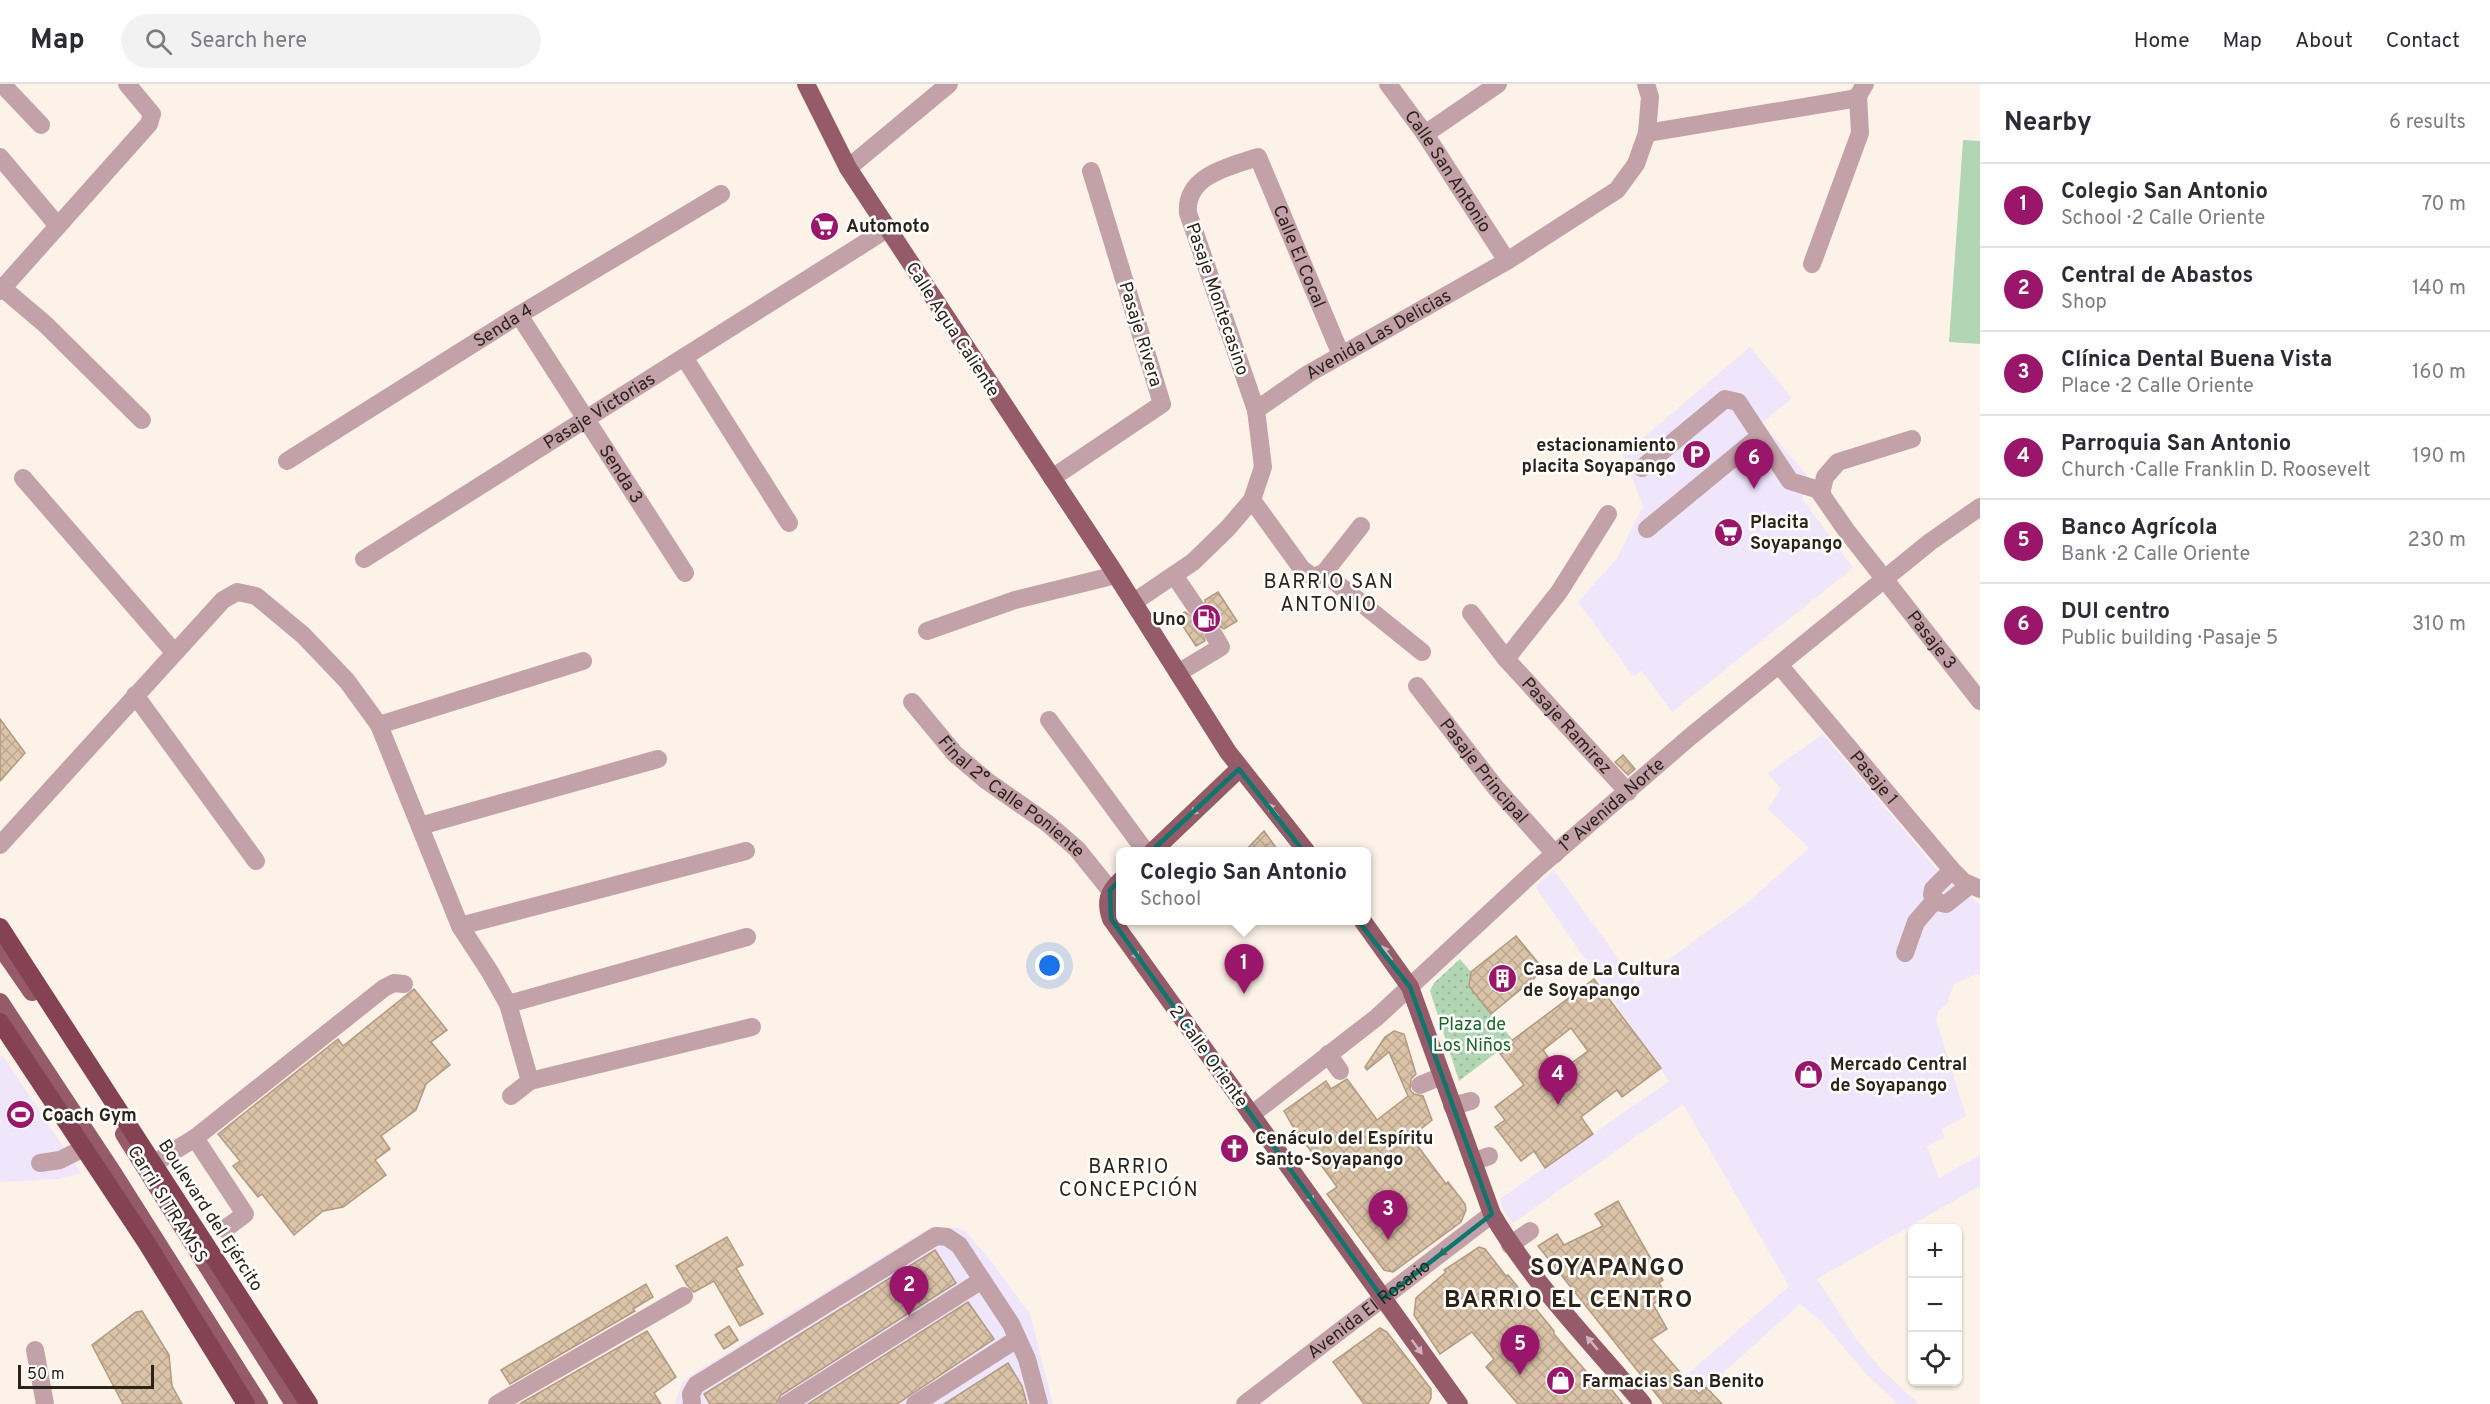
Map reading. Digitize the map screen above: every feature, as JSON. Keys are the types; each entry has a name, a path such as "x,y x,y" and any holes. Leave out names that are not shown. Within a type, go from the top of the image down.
{"highway":[{"name":"Boulevard del Ejército","path":"0,927 309,1404"},
{"path":"3,1033 84,1148 146,1242 246,1404"}],"main road":[{"name":"Calle Agua Caliente","path":"806,84 848,168 887,229 1114,571 1239,769 1303,847"},
{"path":"1157,847 1239,769"},
{"name":"2 Calle Oriente","path":"1116,885 1107,902 1111,919 1455,1402"},
{"path":"1365,925 1410,987 1452,1106 1481,1159 1492,1214 1510,1245 1534,1278 1643,1404"},
{"name":"Carril SITRAMSS","path":"0,946 74,1055 294,1404"},
{"name":"Carril SITRAMSS","path":"0,1002 113,1173 259,1404"}],"street":[{"path":"2,84 41,125"},
{"path":"128,84 148,108 152,119 1,289 45,324 142,420"},
{"path":"848,168 950,84"},
{"name":"Calle San Antonio","path":"1388,84 1425,134 1507,261"},
{"path":"1425,134 1498,84"},
{"name":"Avenida Las Delicias","path":"1256,410 1308,374 1507,261 1617,190 1636,164 1647,133 1650,97 1646,84"},
{"path":"1647,133 1852,99 1861,90"},
{"path":"1812,264 1860,133 1861,90"},
{"path":"0,156 58,226"},
{"name":"Calle El Cocal","path":"1258,157 1341,355"},
{"name":"Pasaje Montecasino","path":"1256,410 1188,213 1188,205 1191,192 1205,177 1258,157"},
{"name":"Pasaje Rivera","path":"1052,478 1162,404 1091,171"},
{"name":"Senda 4","path":"287,461 519,315 721,194"},
{"name":"Pasaje Victorias","path":"364,559 887,229"},
{"name":"Senda 3","path":"519,315 685,573"},
{"path":"684,357 789,523"},
{"path":"1642,468 1725,399 1738,402 1790,480 1822,490 1826,477 1838,462 1912,439"},
{"path":"1134,602 1207,549 1252,500 1263,467 1256,410"},
{"path":"1647,529 1760,436"},
{"path":"23,478 174,652"},
{"name":"Pasaje 3","path":"1822,490 1821,494 1846,530 1980,701"},
{"path":"1252,500 1302,569 1313,577 1324,573 1361,526"},
{"name":"1° Avenida Norte","path":"1251,1115 1376,1018 1555,854 1691,736 1930,542 1979,508"},
{"path":"1506,659 1559,592 1608,514"},
{"path":"927,632 1015,600 1114,571"},
{"path":"1324,573 1422,652"},
{"path":"1174,575 1195,606"},
{"path":"0,845 223,600 237,592 256,596 303,635 347,681 379,725 460,926 508,1004 530,1082"},
{"name":"Pasaje Ramirez","path":"1471,613 1506,659 1628,792"},
{"path":"1178,673 1221,646 1214,635"},
{"path":"379,725 583,661"},
{"name":"Pasaje 1","path":"1780,666 1952,870 1975,887"},
{"name":"Pasaje Principal","path":"1417,686 1496,788 1555,854"},
{"path":"135,695 256,861"},
{"name":"Final 2° Calle Poniente","path":"912,702 955,754 987,781 1047,823 1116,885"},
{"path":"1049,720 1142,847"},
{"path":"420,826 658,759"},
{"path":"460,926 746,851"},
{"path":"1905,953 1930,892 1952,870"},
{"path":"1930,892 1946,904 1975,887"},
{"path":"508,1004 747,938"},
{"path":"153,1164 195,1138 384,988 394,983 404,984"},
{"path":"511,1096 530,1082 752,1027"},
{"path":"1328,1054 1340,1071"},
{"path":"1420,1085 1442,1076"},
{"path":"1452,1106 1471,1101"},
{"path":"195,1138 245,1214 225,1229"},
{"path":"40,1163 60,1160 84,1148"},
{"name":"Avenida El Rosario","path":"1245,1404 1492,1214"},
{"path":"1510,1245 1530,1231"},
{"path":"692,1404 691,1394 696,1385 936,1236 947,1237 959,1245 1011,1324 1027,1359 1039,1404"},
{"path":"788,1404 982,1280"},
{"path":"497,1404 684,1296"},
{"path":"915,1404 1017,1339"},
{"path":"34,1350 45,1404"}],"highlighted area":[{"path":"1239,769 1410,987 1492,1214 1383,1299 1111,919 1110,890"}],"shaded area":[{"name":"Placita Soyapango","path":"1750,347 1792,398 1762,423 1807,475 1802,498 1853,568 1672,712 1642,671 1633,676 1578,602 1617,558 1643,506 1623,455"},
{"name":"Mercado Central de Soyapango","path":"1823,734 1941,874 1980,904 1980,973 1954,984 1947,1004 1938,1011 1936,1020 1966,1116 1942,1129 1944,1138 1927,1146 1939,1178 1980,1155 1980,1186 1913,1224 1908,1224 1908,1227 1817,1279 1857,1340 1880,1368 1919,1404 1898,1404 1867,1375 1822,1322 1800,1304 1688,1404 1663,1404 1659,1399 1789,1286 1683,1104 1513,1223 1504,1211 1500,1199 1669,1081 1535,886 1554,870 1636,983 1747,903 1809,848 1768,809 1781,789 1768,773"},
{"name":"Coach Gym","path":"3,1056 81,1173 59,1179 0,1182 0,1057"},
{"path":"929,1228 958,1228 965,1231 988,1257 1030,1314 1053,1404 675,1404 682,1383 694,1373"}],"green space":[{"path":"1963,140 1980,141 1980,344 1949,342"},
{"name":"Plaza de Los Niños","path":"1460,959 1471,972 1491,1014 1513,1040 1459,1081 1430,991 1434,983"}],"building":[{"name":"Uno","path":"1218,592 1237,621 1224,629 1215,624 1208,626 1203,634 1205,641 1196,646 1177,617 1185,612 1191,616 1201,616 1205,610 1205,600"},
{"path":"0,719 25,753 0,781"},
{"path":"1623,755 1635,769 1628,775 1615,762"},
{"path":"1264,831 1275,847 1249,847"},
{"name":"Casa de La Cultura de Soyapango","path":"1516,936 1544,970 1491,1014 1469,986 1471,972"},
{"path":"1594,979 1661,1068 1622,1097 1617,1090 1581,1117 1593,1134 1545,1168 1534,1151 1521,1161 1495,1127 1505,1120 1495,1107 1524,1085 1498,1051","holes":["1571,1028 1588,1051 1559,1072 1543,1050"]},
{"path":"414,989 447,1030 431,1042 450,1065 426,1084 416,1110 381,1136 390,1149 375,1160 386,1175 343,1207 323,1211 294,1235 262,1194 258,1197 233,1166 240,1161 218,1134 338,1039 343,1046"},
{"path":"1394,1031 1404,1034 1416,1074 1411,1079 1410,1090 1414,1094 1423,1096 1432,1120 1411,1137 1446,1184 1448,1182 1465,1204 1466,1210 1461,1222 1393,1272 1384,1270 1327,1194 1337,1187 1284,1111 1326,1081 1331,1089 1347,1079 1377,1120 1408,1096 1389,1052 1367,1070 1365,1067 1385,1037"},
{"path":"1618,1201 1663,1280 1659,1283 1667,1295 1653,1304 1667,1329 1651,1339 1699,1394 1706,1387 1722,1404 1664,1404 1538,1246 1557,1234 1564,1245 1603,1226 1595,1214"},
{"path":"727,1237 743,1265 736,1268 763,1314 740,1326 714,1281 694,1292 676,1266"},
{"path":"1479,1247 1485,1249 1506,1276 1508,1275 1602,1390 1608,1385 1623,1404 1518,1404 1486,1367 1494,1359 1472,1332 1440,1354 1414,1315 1416,1298 1446,1272 1444,1270"},
{"path":"935,1250 956,1283 781,1395 776,1404 710,1404 704,1394"},
{"path":"646,1284 653,1297 633,1309 635,1311 510,1384 501,1370"},
{"path":"968,1302 994,1339 897,1404 808,1404"},
{"path":"142,1311 169,1355 172,1386 182,1404 123,1404 92,1345 136,1312"},
{"path":"729,1326 738,1340 724,1349 715,1335"},
{"path":"1380,1328 1387,1332 1431,1389 1428,1404 1364,1404 1333,1362"},
{"path":"647,1331 676,1377 654,1393 661,1404 521,1403"},
{"path":"1008,1363 1022,1386 1027,1404 944,1404"}],"tunnel":[{"path":"1195,606 1214,635"}],"place":[{"name":"Automoto","path":"825,226"},
{"name":"estacionamiento placita Soyapango","path":"1697,455"},
{"name":"DUI centro","path":"1754,489"},
{"name":"Placita Soyapango","path":"1729,532"},
{"name":"Uno","path":"1207,619"},
{"name":"Casa de La Cultura de Soyapango","path":"1502,979"},
{"name":"Colegio San Antonio","path":"1244,994"},
{"name":"Mercado Central de Soyapango","path":"1809,1074"},
{"name":"Parroquia San Antonio","path":"1558,1105"},
{"name":"Coach Gym","path":"21,1115"},
{"name":"Cenáculo del Espíritu Santo-Soyapango","path":"1234,1148"},
{"name":"Clínica Dental Buena Vista","path":"1388,1240"},
{"name":"Central de Abastos","path":"909,1316"},
{"name":"Banco Agrícola","path":"1520,1375"},
{"name":"Farmacias San Benito","path":"1561,1381"}],"district":[{"name":"BARRIO SAN ANTONIO","path":"1329,592"},
{"name":"BARRIO CONCEPCIÓN","path":"1129,1178"},
{"name":"SOYAPANGO","path":"1608,1267"},
{"name":"BARRIO EL CENTRO","path":"1569,1299"}]}
